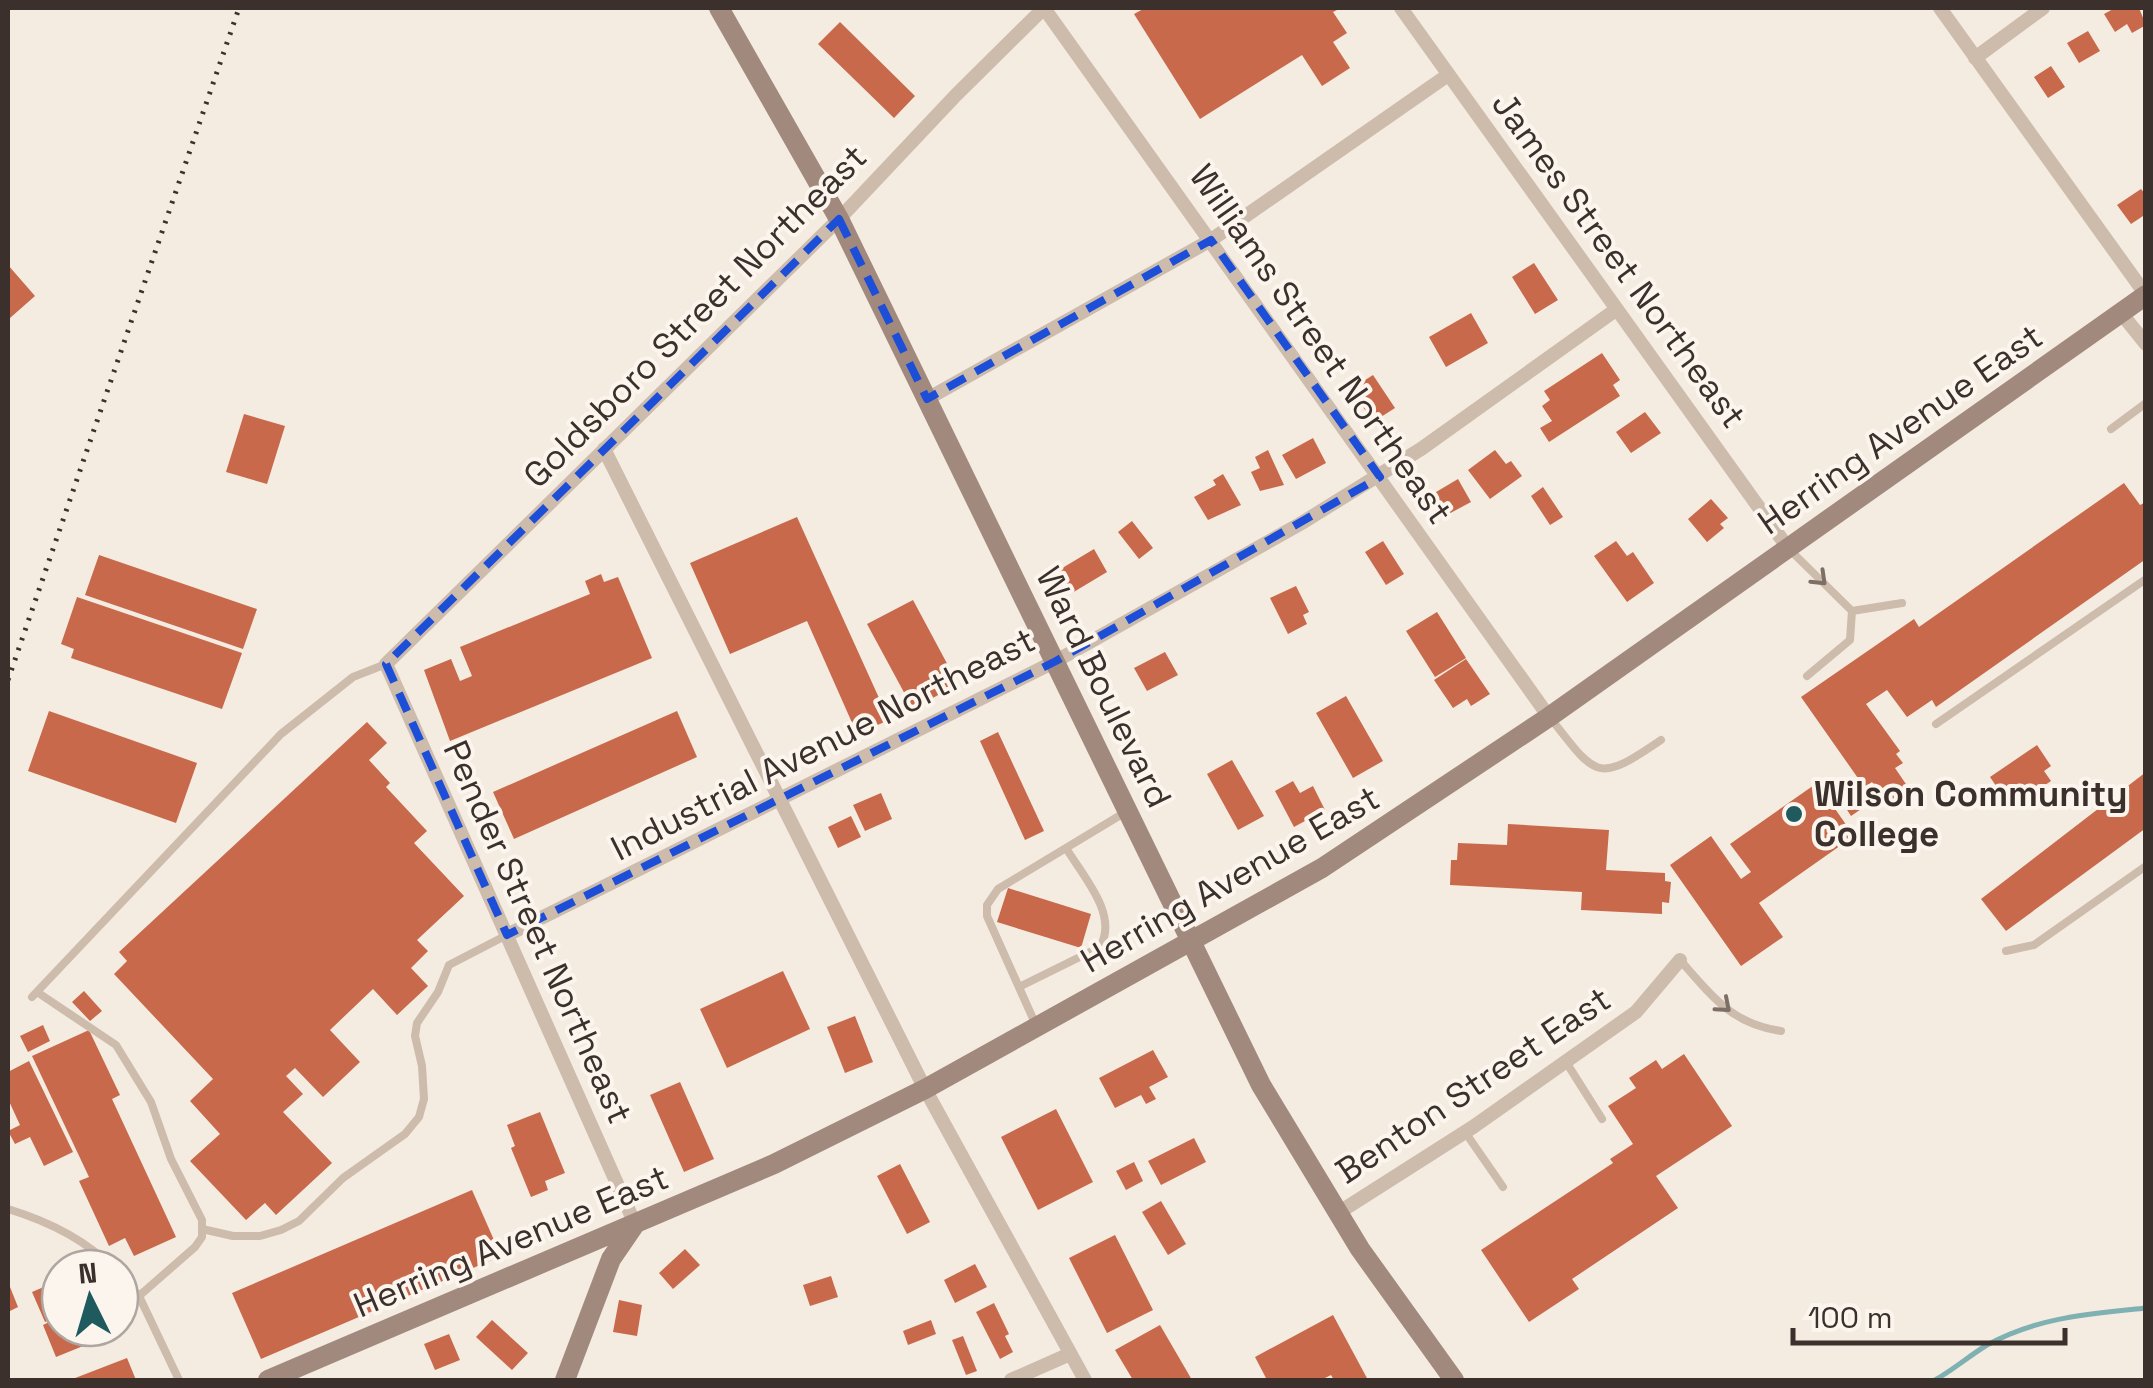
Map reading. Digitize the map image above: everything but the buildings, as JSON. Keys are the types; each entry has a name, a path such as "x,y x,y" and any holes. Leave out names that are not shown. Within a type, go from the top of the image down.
{"main road":[{"name":"Ward Boulevard","path":"719,8 839,219 1261,1086 1338,1214 1454,1380"},
{"name":"Herring Avenue East","path":"268,1380 774,1164 924,1089 1322,868 1549,717 2146,295"},
{"path":"564,1380 610,1259 635,1224"}],"street":[{"name":"Goldsboro Street Northeast","path":"386,664 839,219 1044,8"},
{"name":"Williams Street Northeast","path":"1044,8 1549,717"},
{"name":"James Street Northeast","path":"1401,8 1788,548"},
{"path":"1940,8 2146,295"},
{"path":"1975,58 2043,8"},
{"path":"928,400 1211,240 1448,75"},
{"name":"Industrial Avenue Northeast","path":"508,935 1056,661 1380,477 1617,309"},
{"path":"2121,312 2146,344"},
{"path":"604,450 924,1089 1085,1380"},
{"name":"Pender Street Northeast","path":"386,664 635,1224"},
{"name":"Benton Street East","path":"1338,1214 1466,1132 1636,1012 1680,960"},
{"path":"1011,1380 1070,1354"}],"lane":[{"path":"2111,429 2146,403"},
{"path":"1788,548 1852,611 1850,640 1807,676"},
{"path":"1936,724 2146,578"},
{"path":"1852,611 1902,603"},
{"path":"140,1295 195,1247 202,1220 171,1159 156,1112 116,1044 34,994 281,734 353,677 386,664"},
{"path":"1549,717 1586,764 1605,769 1625,765 1661,740"},
{"path":"1037,1027 987,916 987,904 998,889 1128,811"},
{"path":"1018,987 1100,947 1106,936 1103,910 1066,848"},
{"path":"2006,951 2034,944 2146,866"},
{"path":"202,1229 233,1236 260,1236 282,1230 299,1221 343,1178 405,1134 419,1117 424,1099 415,1036 418,1023 449,966 508,935"},
{"path":"1680,960 1728,1012 1756,1028 1781,1032"},
{"path":"1566,1062 1602,1119"},
{"path":"1466,1132 1503,1187"},
{"path":"8,1209 65,1232 90,1248"},
{"path":"140,1298 179,1380"}],"highlighted area":[{"path":"839,219 927,399 1211,240 1380,477 1056,661 507,935 386,664"}],"waterway":[{"path":"1935,1380 1987,1345 2025,1328 2064,1318 2146,1308"}],"railway":[{"path":"8,680 239,8"}],"place":[{"name":"Wilson Community College","path":"1794,814"}]}
